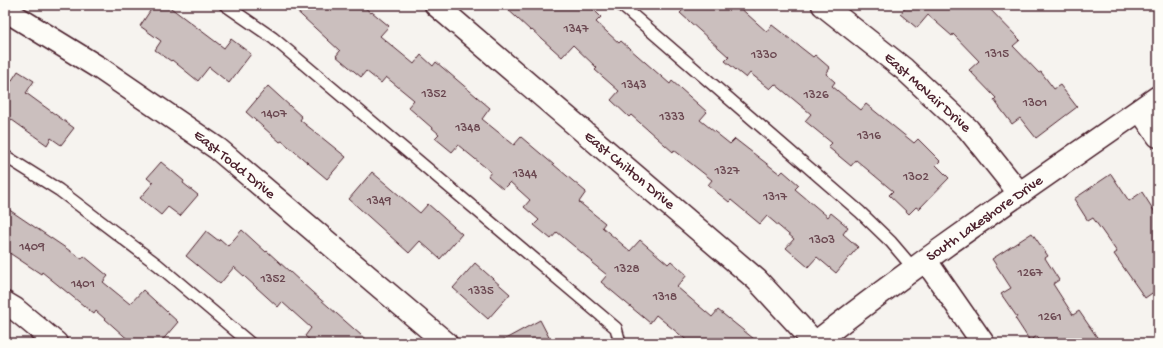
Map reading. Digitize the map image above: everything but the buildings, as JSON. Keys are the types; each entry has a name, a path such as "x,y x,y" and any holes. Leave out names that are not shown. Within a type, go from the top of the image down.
{"street":[{"name":"East Chilton Drive","path":"436,5 756,280 815,343"},
{"name":"East McNair Drive","path":"823,5 904,69 968,129 1020,194"},
{"name":"East Todd Drive","path":"5,10 101,69 218,149 446,343"},
{"name":"South Lakeshore Drive","path":"815,343 920,265 1158,97"},
{"path":"1140,110 1158,136"},
{"path":"920,265 983,343"},
{"path":"5,303 15,309 56,343"}],"lane":[{"path":"225,5 273,38 616,328 620,343"},
{"path":"621,5 860,212 891,242 920,265"},
{"path":"5,156 59,190 158,265 250,343"}]}
